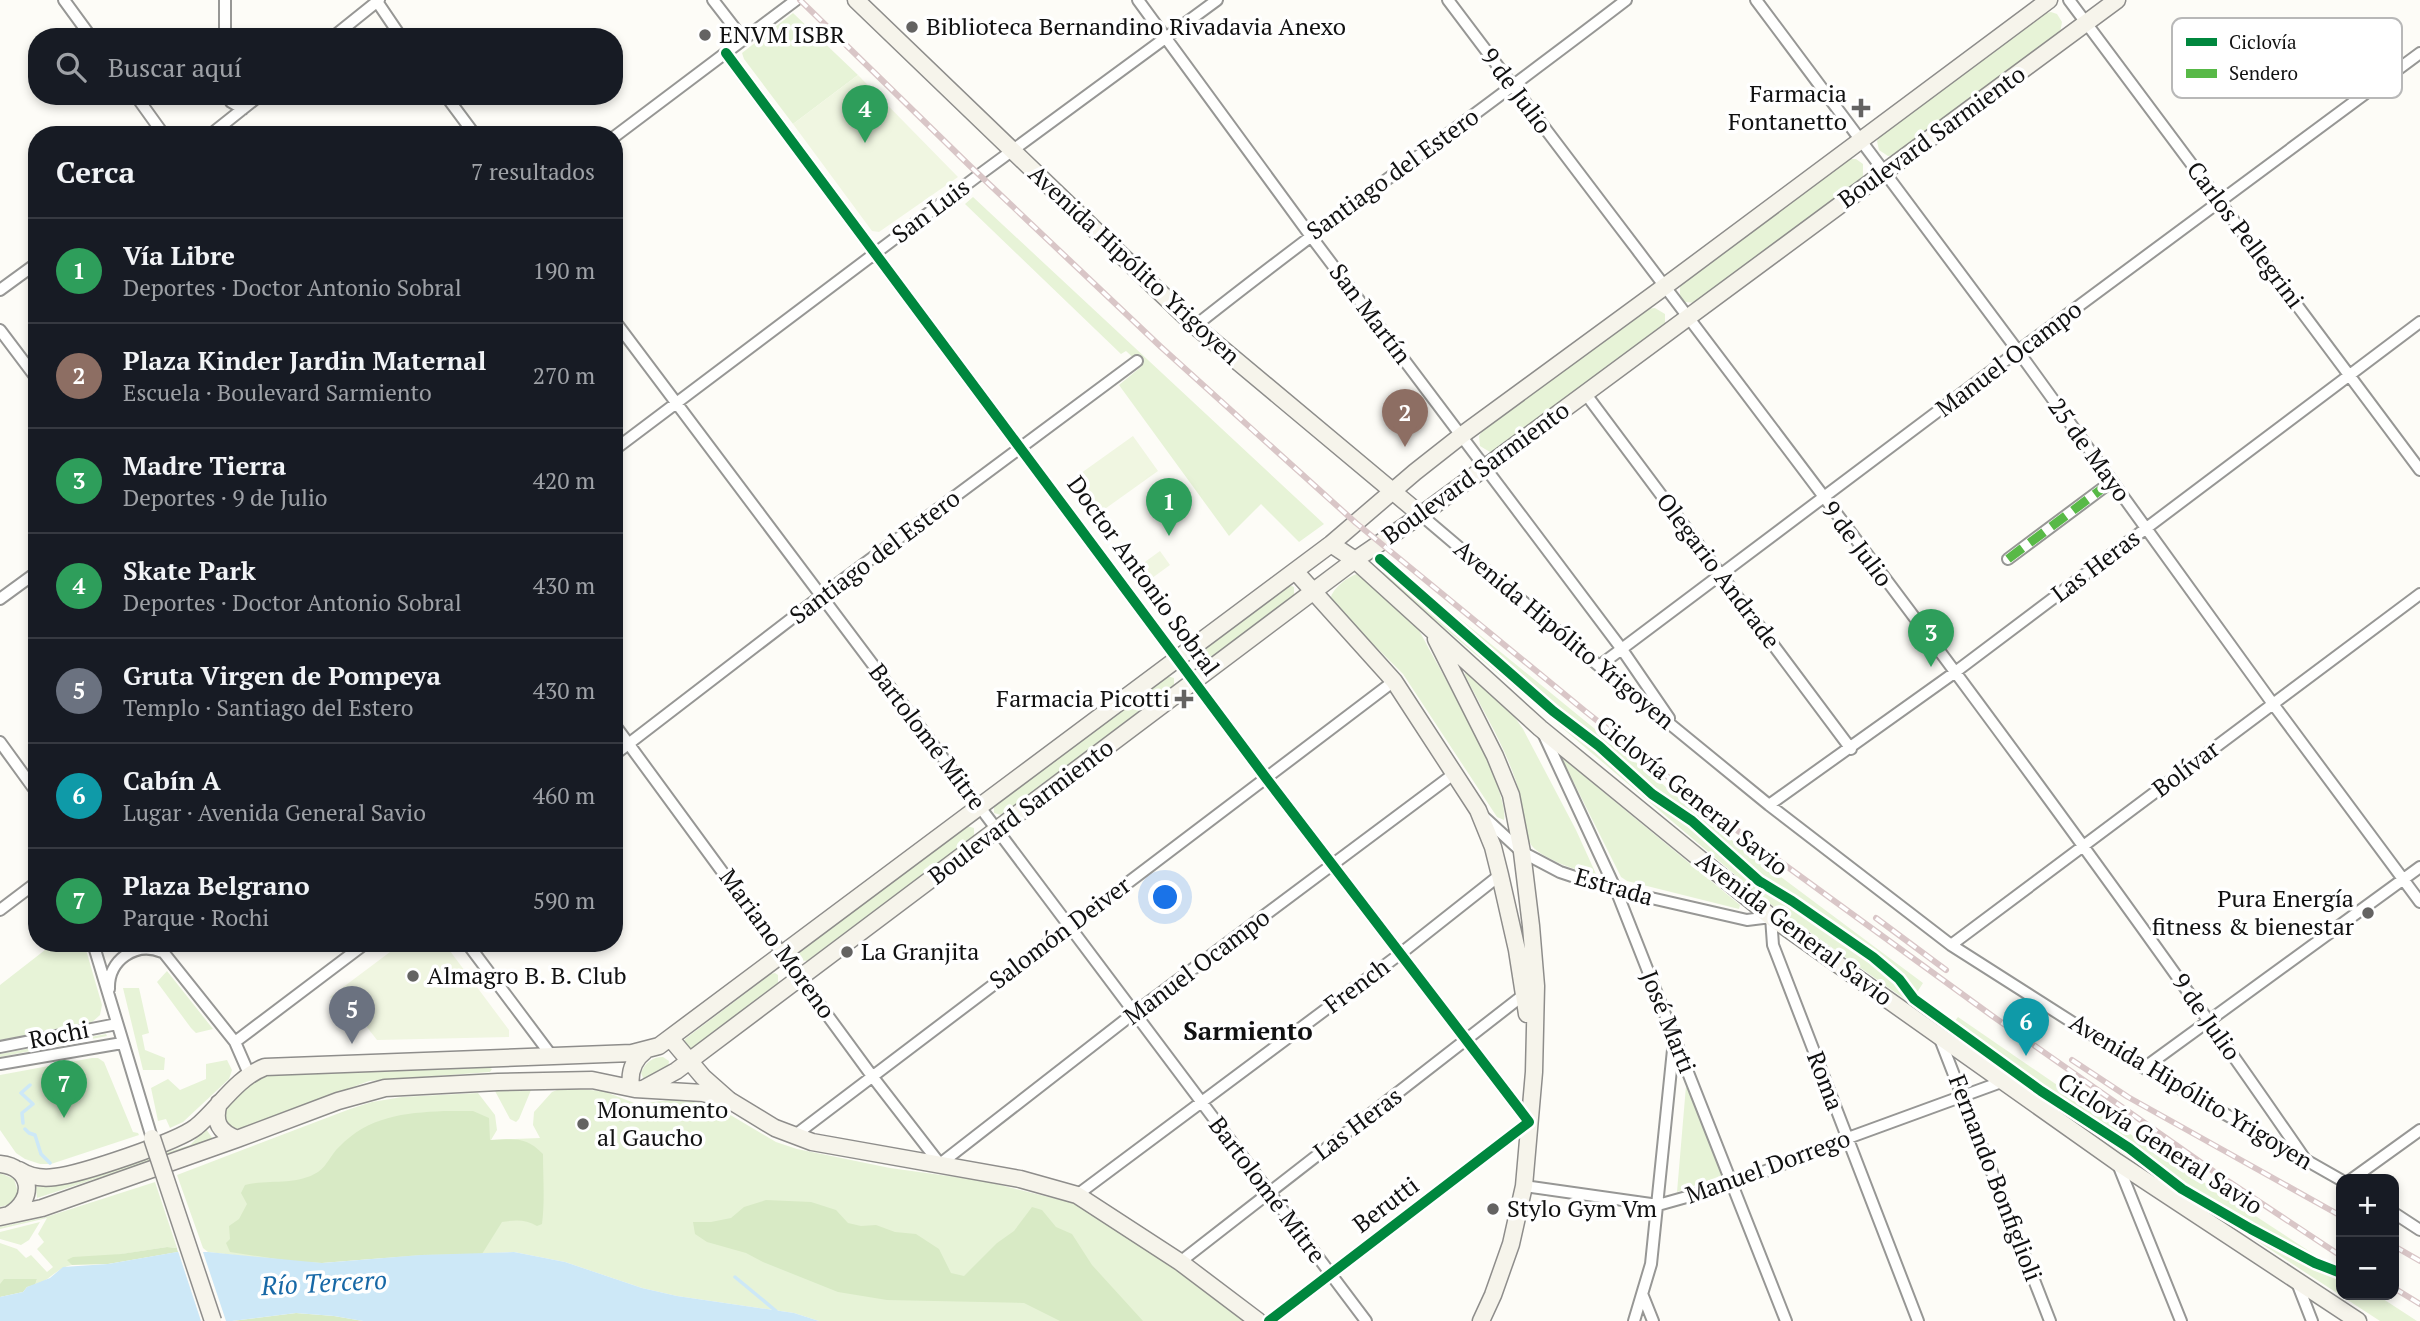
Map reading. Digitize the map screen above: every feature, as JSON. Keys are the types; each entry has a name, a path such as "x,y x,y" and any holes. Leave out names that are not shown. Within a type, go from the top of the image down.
{"main road":[{"name":"Avenida Hipólito Yrigoyen","path":"856,0 1195,326 1421,515"},
{"name":"Boulevard Sarmiento","path":"645,1051 671,1038 785,954 1331,544 1462,435 2049,0"},
{"name":"Boulevard Sarmiento","path":"637,1088 665,1078 689,1061 1355,560 1421,515 2118,0"},
{"name":"Avenida General Savio","path":"1331,544 1355,560 1540,728 1771,917 2117,1162 2358,1321"},
{"path":"1295,571 1394,681 1478,810 1493,847 1530,990"},
{"path":"1429,627 1505,779 1514,808 1522,852 1531,926 1530,990 1534,1072 1524,1186 1511,1244 1481,1321"},
{"path":"671,1038 689,1061 729,1100 775,1128 812,1142 1020,1179 1077,1195 1180,1262 1258,1321"},
{"path":"7,1163 36,1177 65,1176 168,1142 196,1126 249,1074 275,1066 645,1051"},
{"path":"637,1088 630,1079 634,1063 645,1051"},
{"path":"497,1056 498,1082"},
{"path":"4,1216 41,1208 371,1090 498,1082 592,1080 637,1088 703,1093 729,1100"},
{"path":"219,1103 217,1126 224,1134 237,1139"},
{"path":"152,1138 213,1321"},
{"path":"4,1216 20,1208 27,1196 26,1182 7,1163"}],"street":[{"path":"64,0 84,28"},
{"path":"225,0 225,28"},
{"path":"344,28 377,0 395,28"},
{"path":"713,0 744,40"},
{"path":"623,130 796,0"},
{"name":"San Martín","path":"1138,0 1621,648 1677,729"},
{"name":"San Luis","path":"623,443 1217,0"},
{"name":"9 de Julio","path":"1448,0 1954,673 2209,1020 2307,1162"},
{"name":"Santiago del Estero","path":"1195,326 1310,234 1626,0"},
{"name":"25 de Mayo","path":"1756,0 2018,351 2420,902"},
{"name":"Carlos Pellegrini","path":"2070,0 2420,470"},
{"name":"Doctor Antonio Sobral","path":"726,53 1266,778 1529,1122"},
{"name":"Manuel Ocampo","path":"2402,67 2420,53"},
{"name":"Manuel Ocampo","path":"1599,666 2360,98"},
{"path":"142,105 158,126"},
{"path":"236,105 243,109"},
{"path":"221,126 248,105"},
{"path":"453,105 468,126"},
{"path":"0,290 28,270"},
{"name":"Las Heras","path":"1769,805 1954,673 2420,322"},
{"path":"0,330 28,367"},
{"name":"Bartolomé Mitre","path":"623,332 1366,1321"},
{"name":"Santiago del Estero","path":"623,748 821,596 1137,361"},
{"name":"Olegario Andrade","path":"1585,393 1851,748"},
{"path":"2008,559 2111,482"},
{"name":"Avenida Hipólito Yrigoyen","path":"1421,515 1769,805 1951,944 2144,1068 2336,1177"},
{"path":"0,599 28,579"},
{"name":"Bolívar","path":"1951,944 2420,594"},
{"name":"Salomón Deiver","path":"794,1136 1394,681"},
{"name":"José Marti","path":"1540,728 1616,890 1786,1321"},
{"name":"Mariano Moreno","path":"623,736 940,1164"},
{"path":"0,742 28,781"},
{"name":"Manuel Ocampo","path":"940,1164 1134,1013 1455,773"},
{"name":"Estrada","path":"1478,810 1522,852 1560,872 1616,890 1747,920 1771,917"},
{"path":"2144,1068 2420,867"},
{"name":"French","path":"1077,1195 1500,876"},
{"path":"0,910 28,889"},
{"name":"Roma","path":"1771,917 1773,944 1918,1321"},
{"path":"96,952 152,1138"},
{"path":"109,995 108,979 113,969 130,952"},
{"path":"162,952 235,1042 249,1074"},
{"path":"235,1042 354,952"},
{"path":"474,952 551,1055"},
{"name":"Las Heras","path":"1180,1262 1468,1041 1530,990"},
{"name":"Rochi","path":"0,1047 117,1024"},
{"path":"1634,1321 1651,1265 1674,1036"},
{"name":"Fernando Bonfiglioli","path":"1939,1036 2050,1321"},
{"name":"Rochi","path":"0,1064 122,1043"},
{"name":"Manuel Dorrego","path":"1524,1186 1658,1205 1733,1184 1848,1138 2004,1081"},
{"name":"Berutti","path":"1269,1321 1529,1122"},
{"path":"2358,1174 2420,1130"},
{"path":"2117,1162 2181,1321"},
{"path":"2399,1216 2420,1230"},
{"path":"2296,1280 2312,1321"},
{"path":"1643,1296 1653,1321"}],"green space":[{"path":"793,13 858,75 793,124 742,53"},
{"path":"2041,14 2057,14 2062,22 2060,33 1897,155 1888,156 1879,150 1879,136"},
{"path":"858,75 958,177 879,232 872,231 793,124"},
{"path":"1848,159 1856,159 1863,164 1863,178 1696,303 1685,302 1680,297 1680,284"},
{"path":"973,197 1324,524 1299,542 1261,504 1229,536 1119,385 1142,366 1126,351 1121,354 965,204"},
{"path":"1655,308 1665,314 1665,326 1496,452 1490,452 1480,446 1479,436 1483,430 1645,309"},
{"path":"1133,436 1158,471 1095,516 1070,481"},
{"path":"1160,551 1170,565 1148,581 1138,567"},
{"path":"1394,565 1726,836 1923,983 1916,994 1954,1022 1958,1017 2092,1109 2336,1269 2336,1292 2122,1153 1766,901 1381,574"},
{"path":"1360,573 1420,632 1485,756 1503,804 1504,820 1497,817 1403,674 1334,605 1331,597 1335,589"},
{"path":"1289,585 1294,587 1294,595 1203,664 1195,662 1196,654"},
{"path":"1465,671 1513,715 1523,729 1596,874 1562,864 1544,856 1532,846 1527,836 1521,799 1511,767"},
{"path":"1167,676 1174,678 1174,685 1001,815 994,813 994,806"},
{"path":"1561,757 1740,905 1739,909 1627,881 1621,877"},
{"path":"967,826 974,828 974,836 807,961 800,960 800,952"},
{"path":"42,952 87,952 102,1005 100,1015 91,1023 0,1040 0,985"},
{"name":"Almagro B. B. Club","path":"390,952 451,952 509,1030 509,1037 377,1040 352,1008 343,1014 330,997"},
{"path":"167,971 213,1029 196,1033 191,1028 157,982"},
{"path":"775,973 778,975 778,983 692,1048 684,1044 685,1039"},
{"path":"123,988 139,988 149,1033 142,1035 145,1050 165,1058 164,1070 143,1070"},
{"path":"106,1034 107,1036 0,1057 0,1054"},
{"path":"663,1057 669,1061 668,1068 644,1080 641,1073 647,1064 652,1059"},
{"path":"92,1058 104,1062 133,1132 139,1135 51,1164 40,1164 16,1153 0,1130 0,1075"},
{"path":"227,1060 232,1070 229,1079 183,1122 170,1128 166,1119 158,1121 151,1088 168,1079 180,1090 206,1079 206,1064"},
{"path":"492,1069 490,1072 369,1081 243,1128 235,1129 228,1125 226,1116 231,1100 238,1092 254,1080 271,1074"},
{"path":"1686,1086 1723,1175 1677,1192"},
{"path":"562,1088 603,1091 637,1104 679,1099 701,1101 717,1107 776,1142 797,1149 890,1168 984,1181 1081,1205 1173,1266 1247,1321 819,1321 794,1313 677,1296 642,1288 565,1262 514,1252 297,1262 208,1252 203,1248 177,1175 350,1109 402,1097 478,1093 495,1115 497,1130 491,1140 540,1138 533,1125 534,1112 552,1092"},
{"path":"531,1090 516,1122 510,1119 495,1091"},
{"path":"473,1111 489,1118 490,1140 525,1141 543,1154 542,1224 537,1226 529,1222 502,1222 482,1254 421,1255 322,1263 230,1252 226,1243 230,1239 229,1226 239,1219 247,1204 241,1193 245,1185 292,1181 310,1176 318,1172 336,1150 362,1129 401,1115"},
{"path":"206,1129 213,1139 211,1141 37,1198 36,1187 67,1184 190,1145"},
{"path":"0,1173 14,1179 18,1192 11,1204 0,1207"},
{"path":"155,1182 177,1248 167,1247 71,1262 72,1265 62,1268 35,1285 37,1279 0,1284 0,1243 17,1249 26,1258 31,1255 47,1272 53,1267 37,1249 44,1242 38,1234 47,1218 0,1227 46,1217"},
{"path":"766,1200 811,1202 836,1210 848,1223 876,1225 895,1232 916,1234 939,1249 951,1273 964,1276 997,1243 1014,1231 1032,1207 1042,1210 1056,1227 1072,1234 1092,1265 1143,1321 1060,1321 1024,1303 887,1300 838,1292 746,1253 707,1242 695,1234 693,1222 731,1218 744,1207"},
{"path":"40,1222 29,1240 21,1245 0,1239 0,1232"},
{"path":"177,1248 178,1252 108,1264 72,1265 67,1260 73,1257"},
{"path":"4,1279 37,1279 35,1285 27,1287 23,1292 0,1297 0,1284"},
{"path":"2348,1300 2385,1300 2417,1321 2380,1321"},
{"path":"296,1313 334,1316 363,1321 232,1321"}],"water":[{"path":"69,1065 79,1072 80,1076 73,1086 69,1087 59,1080 58,1076 65,1066"},
{"name":"Río Tercero","path":"177,1252 208,1252 322,1263 421,1255 514,1252 565,1262 642,1288 677,1296 794,1313 819,1321 363,1321 296,1313 232,1321 0,1321 0,1297 23,1292 27,1287 50,1278 63,1267 108,1264"}],"pier":[{"path":"177,1248 202,1249 226,1321 201,1321"}],"waterway":[{"path":"23,1123 22,1113 33,1104 21,1093 30,1085"},
{"path":"25,1129 35,1135 41,1154 50,1163"},
{"path":"735,1277 776,1311"}],"railway":[{"path":"800,0 1161,347 1356,523 1585,711 1712,812 1991,1015 2216,1173 2336,1253"},
{"path":"1876,918 1946,970"},
{"path":"2072,1060 2128,1097 2336,1213"},
{"path":"2399,1249 2420,1261"},
{"path":"2399,1291 2420,1304"}],"marked path":[{"path":"2008,559 2111,482"}],"cycle path":[{"path":"726,53 1266,778 1529,1122 1269,1321"},
{"name":"Ciclovía General Savio","path":"1380,559 1652,794 1692,821 1759,881 1873,957 1899,979 1914,999 2041,1091 2129,1148 2182,1189 2251,1229 2336,1271"}],"place":[{"name":"Biblioteca Bernandino Rivadavia Anexo","path":"912,27"},
{"name":"ENVM ISBR","path":"705,35"},
{"name":"Farmacia Fontanetto","path":"1861,108"},
{"name":"Skate Park","path":"865,143"},
{"name":"Plaza Kinder Jardin Maternal","path":"1405,447"},
{"name":"Vía Libre","path":"1169,536"},
{"name":"Madre Tierra","path":"1931,667"},
{"name":"Farmacia Picotti","path":"1184,699"},
{"name":"Pura Energía fitness & bienestar","path":"2368,913"},
{"name":"La Granjita","path":"847,952"},
{"name":"Almagro B. B. Club","path":"413,976"},
{"name":"Gruta Virgen de Pompeya","path":"352,1044"},
{"name":"Cabín A","path":"2026,1056"},
{"name":"Plaza Belgrano","path":"64,1118"},
{"name":"Monumento al Gaucho","path":"583,1124"},
{"name":"Stylo Gym Vm","path":"1493,1209"}],"district":[{"name":"Sarmiento","path":"1248,1031"}]}
